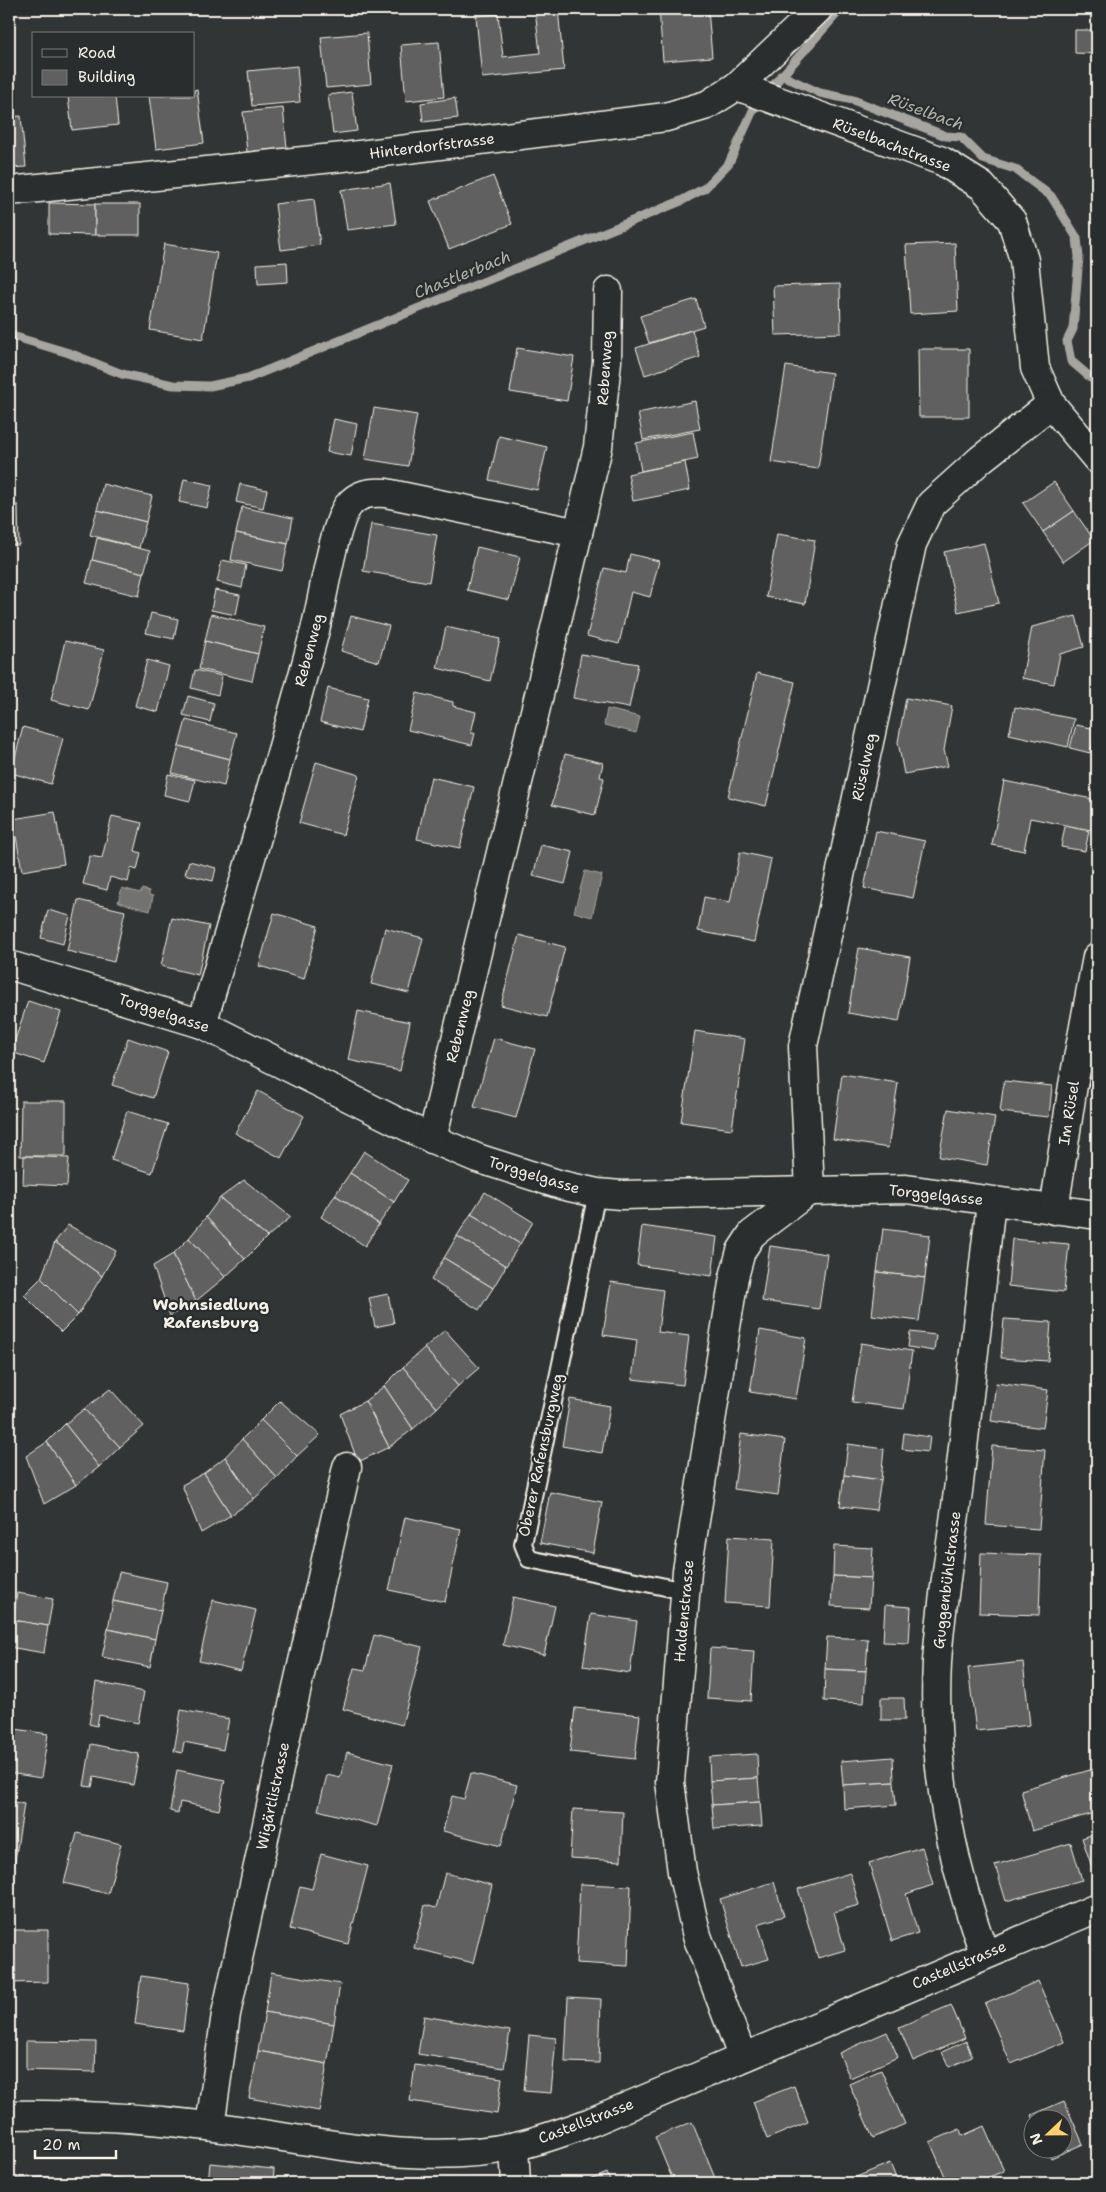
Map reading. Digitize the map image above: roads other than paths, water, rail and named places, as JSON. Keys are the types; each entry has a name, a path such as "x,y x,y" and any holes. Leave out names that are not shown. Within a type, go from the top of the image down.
{"street":[{"name":"Hinterdorfstrasse","path":"9,191 343,157 666,117 754,92 818,9"},
{"name":"Rüselbachstrasse","path":"754,92 942,161 982,186 1012,221 1024,260 1035,368 1051,404 1097,459"},
{"name":"Rebenweg","path":"432,1139 598,447 607,361 608,291"},
{"name":"Rüselweg","path":"810,1190 803,1046 912,544 931,504 981,460 1051,404"},
{"name":"Rebenweg","path":"202,1024 315,632 339,525 348,506 359,496 371,492 386,493 578,533"},
{"name":"Im Rüsel","path":"1054,1210 1073,1084 1097,957"},
{"name":"Torggelgasse","path":"9,965 202,1024 432,1139 530,1176 596,1193 621,1195 906,1189 1097,1215"},
{"name":"Haldenstrasse","path":"742,2056 697,1936 682,1872 670,1782 685,1591 734,1277 741,1251 752,1234 810,1190"},
{"name":"Guggenbühlstrasse","path":"985,1955 971,1917 955,1857 943,1795 938,1739 938,1662 992,1202"},
{"name":"Wigärtlistrasse","path":"210,2126 226,2014 347,1467"},
{"name":"Castellstrasse","path":"9,2115 73,2114 210,2126 386,2151 428,2153 514,2147 553,2136 591,2122 742,2056 1097,1908"},
{"path":"514,2147 516,2183"}],"lane":[{"name":"Oberer Rafensburgweg","path":"596,1193 523,1544 529,1559 685,1591"}],"waterway":[{"name":"Chastlerbach","path":"9,335 69,353 122,374 173,385 210,386 248,378 681,201 705,188 729,163 755,106 841,9"},
{"name":"Rüselbach","path":"781,75 820,93 853,100 946,136 961,137 983,159 1015,169 1051,196 1077,238 1079,257 1073,329 1067,341 1071,361 1097,383"}],"district":[{"name":"Wohnsiedlung Rafensburg","path":"211,1313"}]}
